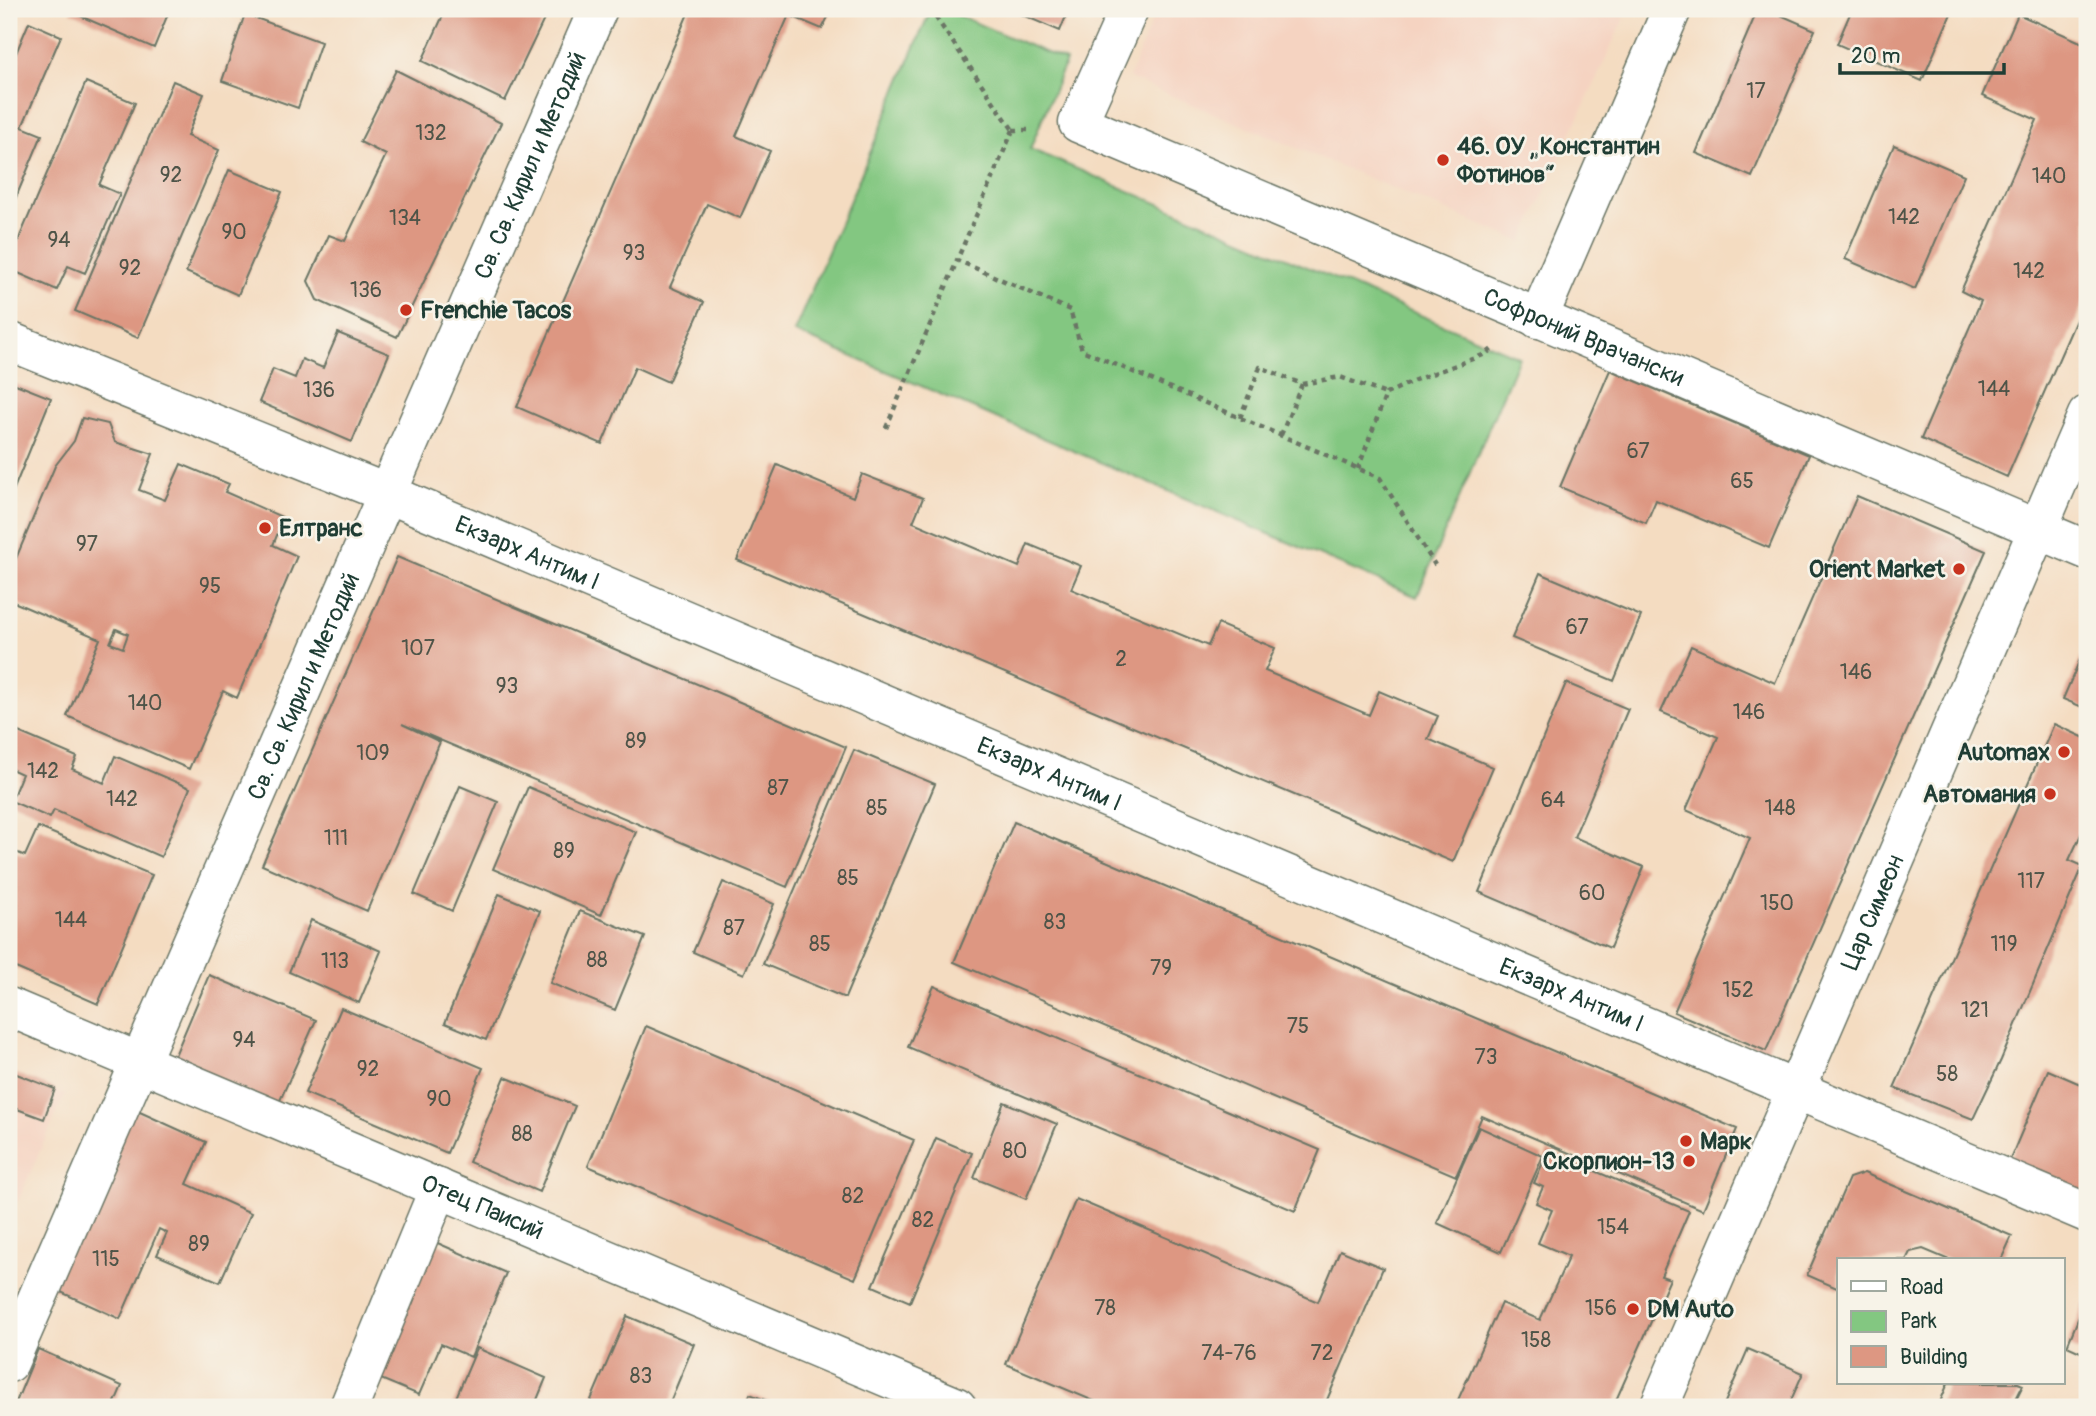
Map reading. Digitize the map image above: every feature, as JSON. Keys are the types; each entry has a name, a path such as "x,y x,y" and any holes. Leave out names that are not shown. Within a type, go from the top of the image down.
{"street":[{"name":"Св. Св. Кирил и Методий","path":"9,1363 598,9"},
{"name":"Софроний Врачански","path":"1129,9 1078,123 2087,550"},
{"path":"1538,319 1672,9"},
{"name":"Екзарх Антим I","path":"9,341 386,493 2087,1213"},
{"name":"Цар Симеон","path":"1659,1407 2087,415"},
{"name":"Отец Паисий","path":"9,1007 957,1407"},
{"path":"349,1407 439,1188"}],"path":[{"path":"886,428 1013,130 930,9"},
{"path":"957,260 1070,310 1082,350 1380,478 1434,565"},
{"path":"1358,468 1386,394 1415,380 1486,354 1538,319"},
{"path":"1240,418 1260,367 1301,384 1340,377 1386,394"},
{"path":"1281,435 1301,384"}],"shaded area":[{"name":"46. ОУ „Константин Фотинов“","path":"1157,9 1628,9 1522,242 1129,78"},
{"path":"9,1071 65,1094 9,1221"}],"green space":[{"path":"931,9 943,9 1066,61 1030,149 1519,357 1417,597 794,332"}],"building":[{"path":"73,9 170,9 154,48 71,12"},
{"path":"446,9 549,9 505,101 422,61"},
{"path":"690,9 832,9 822,29 789,15 736,136 770,151 740,218 707,204 670,287 704,302 668,382 635,367 602,444 517,407"},
{"path":"1008,9 1069,9 1060,31"},
{"path":"1758,9 1767,9 1815,30 1752,177 1696,153"},
{"path":"1852,9 1953,9 1922,81 1837,44"},
{"path":"245,14 321,42 298,108 222,81"},
{"path":"2018,14 2087,45 2087,295 2007,477 1921,439 1981,301 1961,291 2037,120 1982,96"},
{"path":"29,22 61,36 22,127 42,135 9,214 9,70"},
{"path":"396,70 501,123 397,337 317,300 308,281 329,235 345,241 386,155 360,142"},
{"path":"173,81 204,94 187,136 219,150 138,338 75,311"},
{"path":"86,82 135,103 99,185 120,194 85,273 68,266 57,290 9,269 9,262"},
{"path":"1894,145 1964,175 1915,289 1845,259"},
{"path":"229,170 282,192 238,295 186,272"},
{"path":"338,333 389,354 352,442 259,402 273,369 295,378 302,359 323,368"},
{"path":"1610,370 1809,455 1769,548 1656,500 1646,523 1560,487"},
{"path":"13,383 51,398 9,501 9,394"},
{"path":"82,418 108,424 115,442 153,454 139,490 165,500 181,464 229,484 225,492 284,518 273,545 297,556 237,698 223,691 189,769 67,716 100,639 9,600 9,575 55,466 74,441","holes":["116,629 128,634 123,648 110,643"]},
{"path":"777,465 853,497 862,474 923,498 913,522 1019,567 1028,544 1081,566 1071,589 1208,646 1218,624 1275,648 1265,671 1369,715 1379,691 1438,716 1428,739 1493,767 1453,862 737,560"},
{"path":"1857,496 1986,551 1766,1051 1674,1012 1750,838 1686,810 1718,737 1661,712 1691,646 1775,683"},
{"path":"397,557 846,747 787,887 402,724 440,742 367,911 262,865"},
{"path":"1540,573 1641,616 1614,681 1512,638"},
{"path":"2087,643 2087,709 2063,699"},
{"path":"1566,683 1628,709 1574,837 1644,867 1610,948 1479,892"},
{"path":"2054,724 2087,739 2087,829 2084,828 2069,860 2083,866 2001,1060 1973,1119 1894,1088"},
{"path":"9,728 77,757 72,769 104,783 115,756 190,788 161,857 54,810 50,818 11,801 22,774 9,768"},
{"path":"854,750 935,784 845,998 763,964"},
{"path":"460,786 498,802 452,911 414,894"},
{"path":"528,787 636,832 601,915 493,869"},
{"path":"1014,822 1737,1129 1703,1210 1482,1116 1456,1176 954,962"},
{"path":"38,827 152,875 98,1004 9,965 9,849 25,856"},
{"path":"723,882 774,904 744,974 693,952"},
{"path":"499,894 540,911 486,1040 445,1023"},
{"path":"580,911 645,937 615,1010 550,983"},
{"path":"311,920 381,951 359,1003 289,972"},
{"path":"209,975 316,1020 278,1105 173,1060"},
{"path":"934,986 1320,1150 1295,1211 908,1047"},
{"path":"341,1008 483,1068 447,1153 305,1093"},
{"path":"646,1026 914,1140 855,1279 588,1166"},
{"path":"2048,1070 2087,1087 2087,1194 2009,1162"},
{"path":"9,1071 55,1089 44,1119 9,1106"},
{"path":"505,1077 575,1106 539,1192 469,1162"},
{"path":"1004,1102 1057,1124 1026,1199 974,1178"},
{"path":"131,1108 206,1142 187,1184 251,1213 220,1282 157,1255 167,1233 159,1229 120,1319 52,1288"},
{"path":"1479,1127 1543,1156 1501,1252 1437,1223"},
{"path":"936,1138 972,1153 910,1302 873,1286"},
{"path":"1548,1151 1689,1211 1661,1276 1670,1279 1613,1407 1474,1407 1458,1400 1501,1303 1540,1320 1569,1256 1538,1243 1552,1210 1536,1203 1543,1187 1534,1183"},
{"path":"1864,1173 2012,1236 2002,1258 1944,1258 1923,1249 1910,1252 1907,1258 1837,1258 1837,1288 1807,1275 1849,1178"},
{"path":"1076,1199 1318,1302 1340,1250 1383,1268 1324,1407 1285,1407 1276,1404 1275,1407 1108,1407 1006,1364"},
{"path":"433,1241 506,1273 471,1357 441,1344 419,1395 376,1377"},
{"path":"2087,1297 2087,1355 2067,1346"},
{"path":"627,1316 694,1344 668,1407 588,1407"},
{"path":"477,1348 546,1378 534,1407 452,1407"},
{"path":"38,1349 122,1386 113,1407 14,1407"},
{"path":"1748,1349 1803,1373 1788,1407 1723,1407"},
{"path":"1948,1384 2023,1385 2012,1407 1938,1407"},
{"path":"750,1394 782,1407 745,1407"}],"place":[{"name":"46. ОУ „Константин Фотинов“","path":"1443,160"},
{"name":"Frenchie Tacos","path":"406,310"},
{"name":"Елтранс","path":"265,528"},
{"name":"Orient Market","path":"1959,569"},
{"name":"Automax","path":"2064,752"},
{"name":"Автомания","path":"2050,794"},
{"name":"Марк","path":"1686,1141"},
{"name":"Скорпион-13","path":"1689,1161"},
{"name":"DM Auto","path":"1633,1309"}]}
